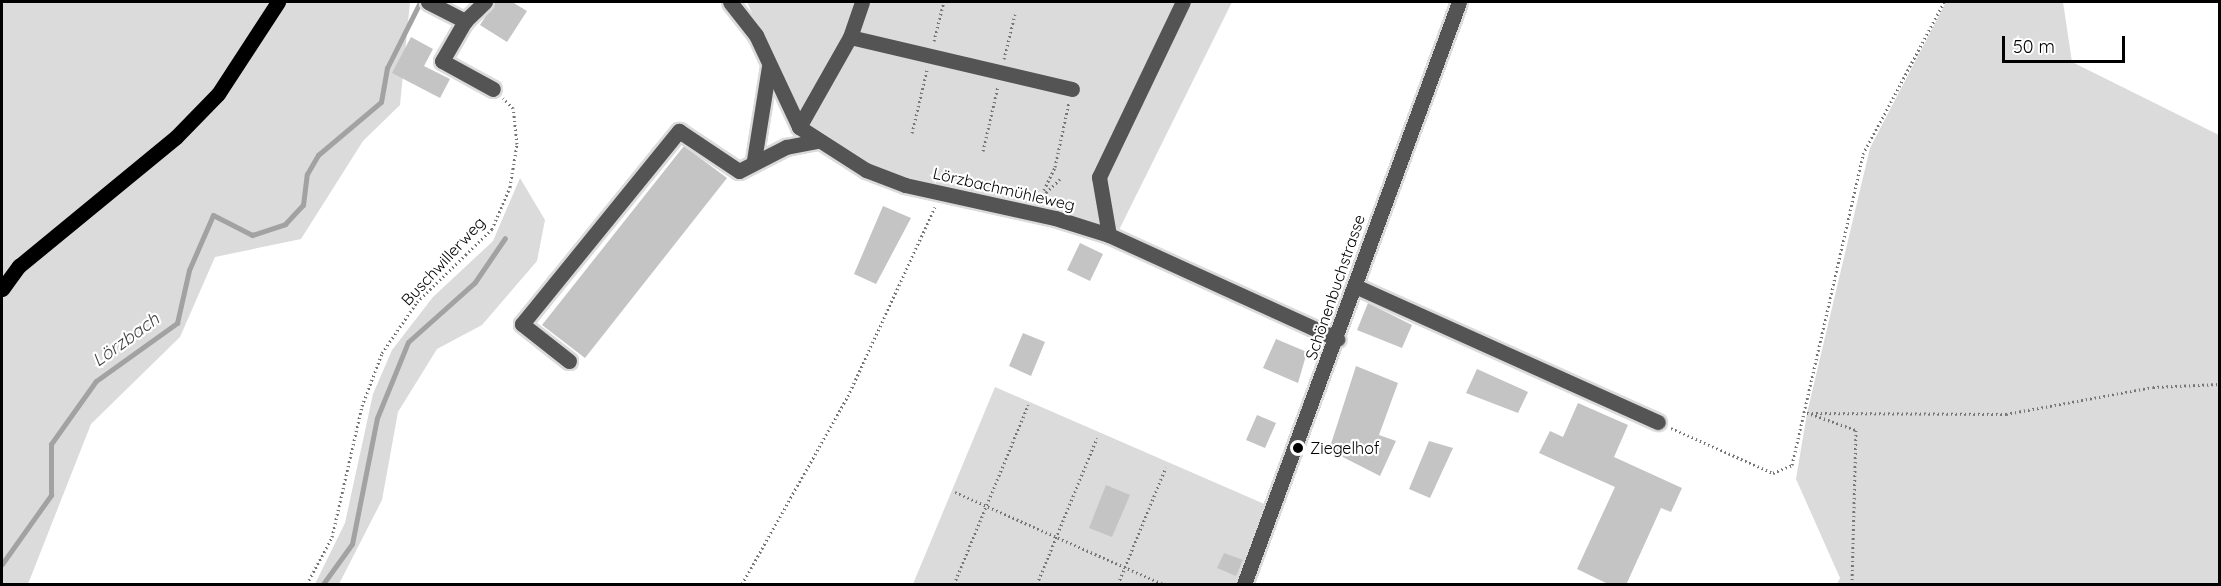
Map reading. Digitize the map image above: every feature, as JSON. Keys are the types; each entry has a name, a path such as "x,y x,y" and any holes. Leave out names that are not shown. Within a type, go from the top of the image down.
{"main road":[{"path":"2,289 19,266 185,128 258,39 278,2"}],"street":[{"path":"429,2 465,21"},
{"path":"485,2 465,21 442,61 493,89"},
{"name":"Lörzbachmühleweg","path":"730,2 756,35 799,127 866,170 942,193 1108,235 1337,339"},
{"path":"799,127 850,37 862,2"},
{"path":"1108,235 1099,177 1183,2"},
{"name":"Schönenbuchstrasse","path":"1244,585 1337,339 1459,2"},
{"path":"850,37 1072,89"},
{"path":"754,160 769,66"},
{"path":"569,361 522,324 679,131 739,171 754,160 818,141"},
{"path":"1355,286 1658,422"}],"path":[{"path":"1658,422 1773,473 1792,465 1806,413 1863,154 1944,2"},
{"name":"Buschwillerweg","path":"307,585 332,537 362,406 382,353 417,302 492,229 510,187 517,144 513,108 493,89"},
{"path":"1060,179 1040,198 1055,167 1072,89"},
{"path":"742,585 848,396 942,193"},
{"path":"1806,413 2006,414 2153,387 2220,384"},
{"path":"954,585 1028,405"},
{"path":"1806,413 1856,430 1852,585"},
{"path":"1036,585 1096,438"},
{"path":"1118,585 1166,467"},
{"path":"956,492 1163,585"}],"shaded area":[{"path":"2,2 410,2 400,105 363,141 301,239 215,257 180,337 91,424 28,584 2,584"},
{"path":"747,2 1232,2 1115,238 886,175 803,127"},
{"path":"1946,2 2063,2 2072,62 2219,135 2219,584 1837,584 1840,578 1796,479 1807,413 1870,148"},
{"path":"520,178 545,220 537,261 482,325 437,349 398,412 382,500 339,584 315,584 345,523 373,394 392,350 433,297 493,241"},
{"path":"995,387 1269,506 1237,584 913,584"}],"building":[{"path":"495,2 512,2 527,11 507,42 480,25"},
{"path":"411,37 433,49 424,66 450,79 440,98 392,73"},
{"path":"684,146 727,178 585,358 542,325"},
{"path":"883,206 911,218 876,284 854,274"},
{"path":"1080,243 1103,254 1090,281 1067,270"},
{"path":"1368,303 1412,325 1402,348 1357,330"},
{"path":"1023,333 1045,342 1031,376 1009,366"},
{"path":"1276,339 1307,352 1298,383 1263,368"},
{"path":"1356,366 1398,383 1379,435 1396,441 1380,476 1329,450"},
{"path":"1477,369 1528,392 1518,413 1466,393"},
{"path":"1578,403 1628,425 1614,457 1682,488 1671,512 1661,508 1626,585 1610,585 1577,569 1615,487 1539,453 1550,431 1563,437"},
{"path":"1257,415 1276,423 1265,448 1246,440"},
{"path":"1429,441 1453,448 1430,498 1409,489"},
{"path":"1106,485 1130,495 1112,537 1089,528"},
{"path":"1224,553 1243,560 1236,576 1217,568"}],"waterway":[{"name":"Lörzbach","path":"2,564 51,495 51,444 96,381 177,323 189,270 213,215 252,235 285,224 303,205 307,174 318,155 381,102 387,68 420,2"},
{"path":"323,584 352,544 377,418 408,342 475,282 505,238"}],"place":[{"name":"Ziegelhof","path":"1298,448"}]}
